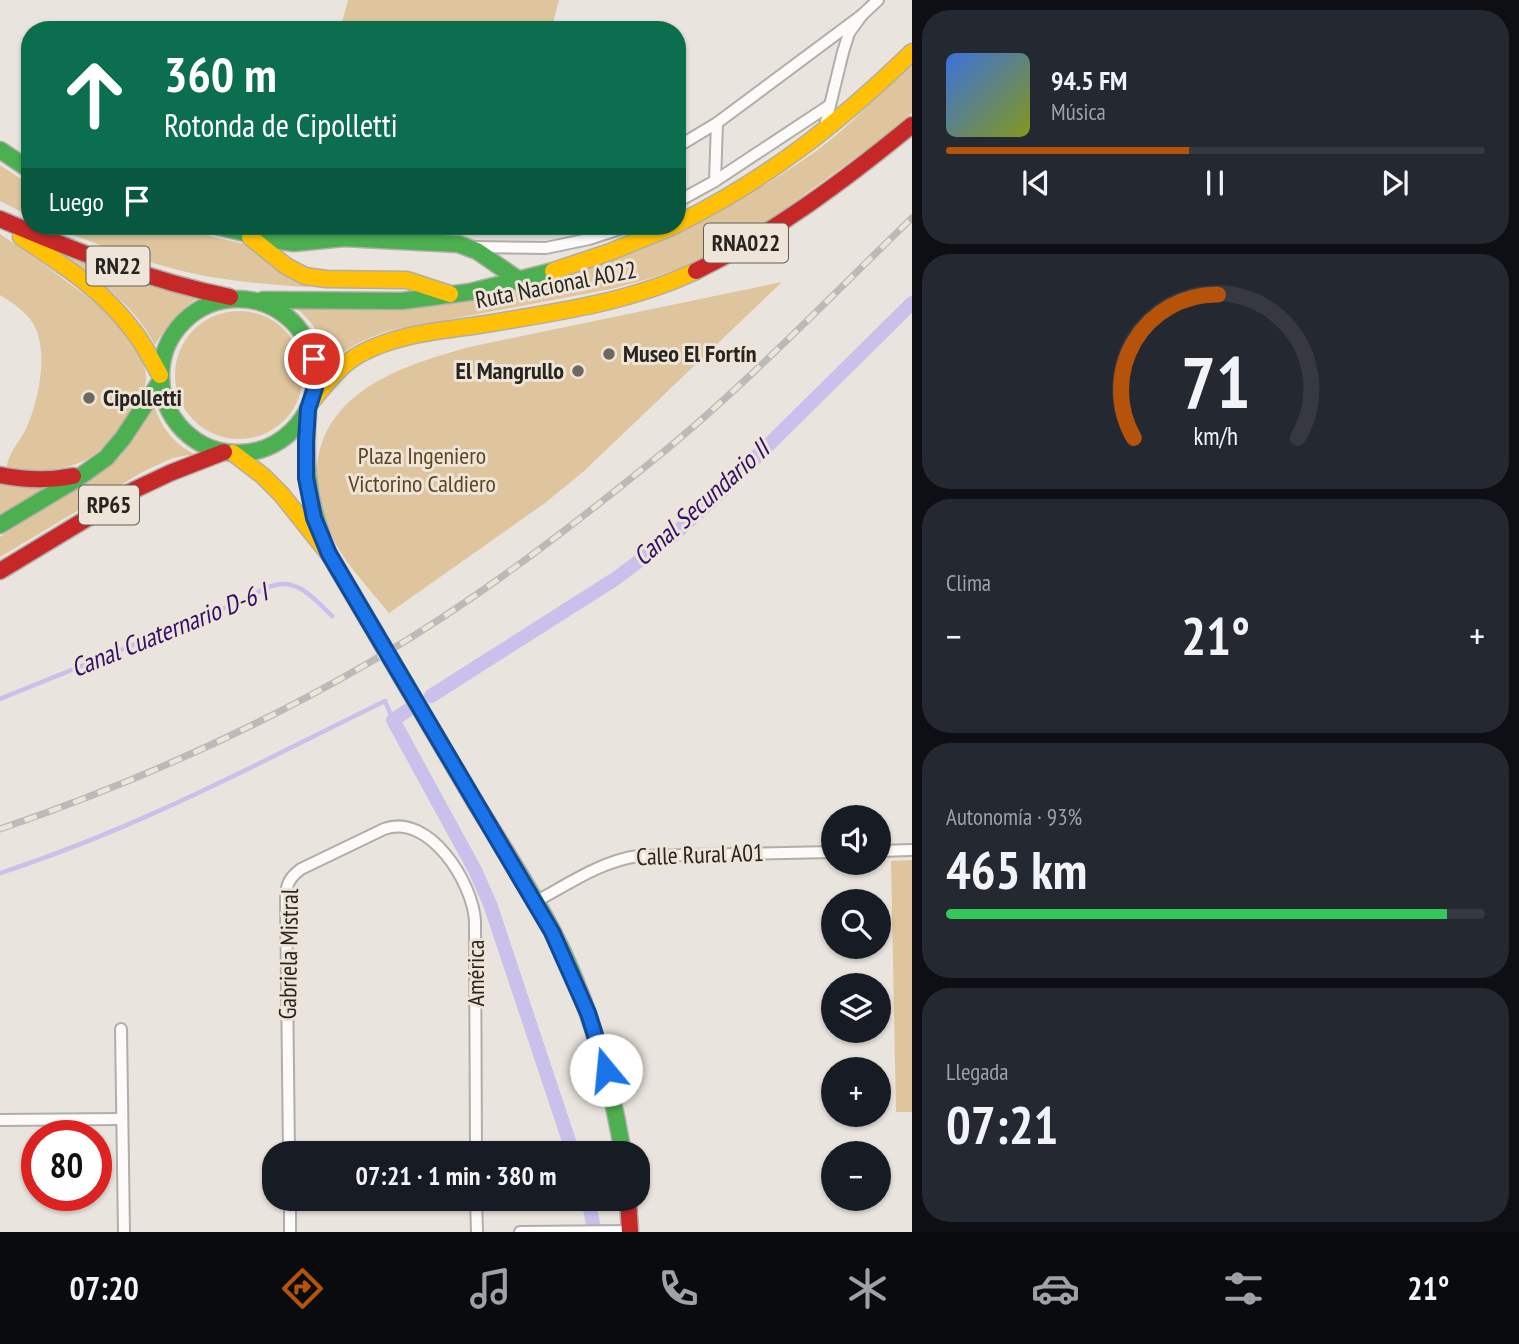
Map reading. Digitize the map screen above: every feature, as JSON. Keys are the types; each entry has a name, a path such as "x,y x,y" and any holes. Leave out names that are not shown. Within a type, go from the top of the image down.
{"main road":[{"name":"Ruta Nacional A022","path":"686,219 744,187 823,133 912,52"},
{"name":"Ruta Nacional A022","path":"310,405 346,363 379,345 419,334 614,300 642,293 689,274 731,253 790,216 912,125"},
{"path":"0,150 21,164"},
{"name":"RN22","path":"0,221 21,229"},
{"name":"RN22","path":"0,221 104,296 143,343 160,378 168,410 176,422 185,433 203,445 229,452"},
{"name":"RN22","path":"37,235 173,284 248,299 282,312 293,321 306,339 314,359 315,388 310,405"},
{"path":"248,235 296,272 316,279 407,281 453,294"},
{"path":"254,235 285,242 344,238 447,242 469,247 519,280"},
{"name":"Ruta Nacional A022","path":"248,299 375,302 453,294 519,280 589,259 652,235"},
{"path":"312,241 305,254 303,266 316,279"},
{"path":"160,378 165,348 179,325 189,315 214,302 248,299"},
{"name":"RP65","path":"0,525 96,467 123,438 160,378"},
{"path":"229,452 253,452 280,441 301,421 310,405"},
{"path":"310,405 305,454 308,493 314,518 329,554 535,902 566,960 588,1013 606,1070 621,1141"},
{"path":"229,452 263,476 281,494 329,554"},
{"name":"RP65","path":"0,571 134,490 170,473 229,452"},
{"path":"0,475 54,480 96,467"},
{"path":"629,1211 630,1232"}],"street":[{"path":"823,133 846,42 855,24 878,0"},
{"path":"686,142 717,123 862,16"},
{"path":"686,197 715,181 830,105"},
{"path":"715,181 717,123"},
{"path":"469,247 546,248 601,235"},
{"name":"Gabriela Mistral","path":"289,1141 287,886 301,869 384,829 401,827"},
{"name":"América","path":"401,827 423,834 441,849 468,889 473,902 476,1141"},
{"path":"891,850 912,850"},
{"name":"Calle Rural A01","path":"535,902 623,858 821,852"},
{"path":"121,1029 124,1232"},
{"path":"0,1119 122,1119"},
{"path":"290,1211 290,1232"},
{"path":"477,1211 477,1232"},
{"path":"520,1232 630,1232"}],"green space":[{"path":"348,0 559,0 553,21 342,21"},
{"path":"912,61 912,113 873,145 768,221 693,264 611,289 388,331 356,344 328,366 318,333 295,307 468,301 637,235 686,235 686,216 765,185 821,147"},
{"path":"0,165 21,179 21,212 0,201"},
{"path":"0,234 111,316 134,347 145,369 143,391 128,416 96,453 72,466 44,470 11,470 7,467 31,417 39,389 41,358 40,344 30,319 0,295"},
{"path":"75,235 206,235 253,246 309,287 200,275 122,253"},
{"path":"63,256 198,298 174,318 155,345 126,306 102,284"},
{"name":"Plaza Ingeniero Victorino Caldiero","path":"782,282 584,471 545,503 389,613 339,550 320,505 317,468 323,441 335,418 352,399 373,384 423,361 474,346"},
{"path":"239,311 264,316 284,330 298,350 303,375 298,400 284,420 264,434 239,439 214,434 194,420 180,400 175,375 180,350 194,330 214,316"},
{"path":"153,403 168,433 194,454 173,458 144,471 0,557 0,537 119,458 135,437"},
{"path":"0,483 50,485 0,515"},
{"path":"912,860 912,1112 896,1112 891,861"}],"waterway":[{"name":"Canal Secundario II","path":"431,696 615,579 670,538 721,492 912,303"},
{"name":"Canal Cuaternario D-6 I","path":"0,699 247,599 272,586 281,584 298,587 332,616"},
{"path":"0,873 50,856 147,816 385,701 393,720"},
{"name":"Canal Secundario II","path":"411,708 393,720 475,870 490,904 569,1141"},
{"name":"Canal Secundario II","path":"590,1211 593,1224"}],"railway":[{"path":"0,829 94,795 232,735 321,690 441,618 551,541 689,430 912,218"}],"traffic: fast":[{"path":"0,150 21,164"},
{"path":"253,235 294,243 344,238 458,244 477,251 519,280"},
{"path":"263,300 402,301 470,292 553,271"},
{"path":"238,299 268,305 293,321 309,346 315,376 309,406 293,431 268,447 238,453 208,447 183,431 167,406 161,376 167,346 183,321 208,305 238,299"},
{"path":"0,525 106,458 123,438 160,382"},
{"path":"308,412 308,473 312,503 321,533"},
{"path":"475,802 543,914 565,956 596,1039 620,1141"}],"traffic: slow":[{"path":"686,219 742,188 801,148 857,103 912,52"},
{"path":"553,271 652,235"},
{"path":"21,237 80,278 107,301 135,333 160,375"},
{"path":"250,237 286,266 305,276 326,279 407,280 450,294"},
{"path":"311,402 346,364 374,347 418,334 589,306 644,291 696,271"},
{"path":"233,453 281,494 329,554 475,802"}],"traffic: jam":[{"path":"696,271 781,223 861,166 912,125"},
{"path":"0,219 21,228"},
{"path":"39,235 171,283 230,297"},
{"path":"0,571 134,490 224,452"},
{"path":"0,475 36,479 73,476"},
{"path":"629,1211 630,1232"}],"place":[{"name":"Museo El Fortín","path":"609,354"},
{"name":"El Mangrullo","path":"578,371"},
{"name":"Cipolletti","path":"89,398"}],"route":[{"path":"314,359 315,388 308,409 305,466 314,518 329,554 552,932 588,1013 606,1070"}]}
